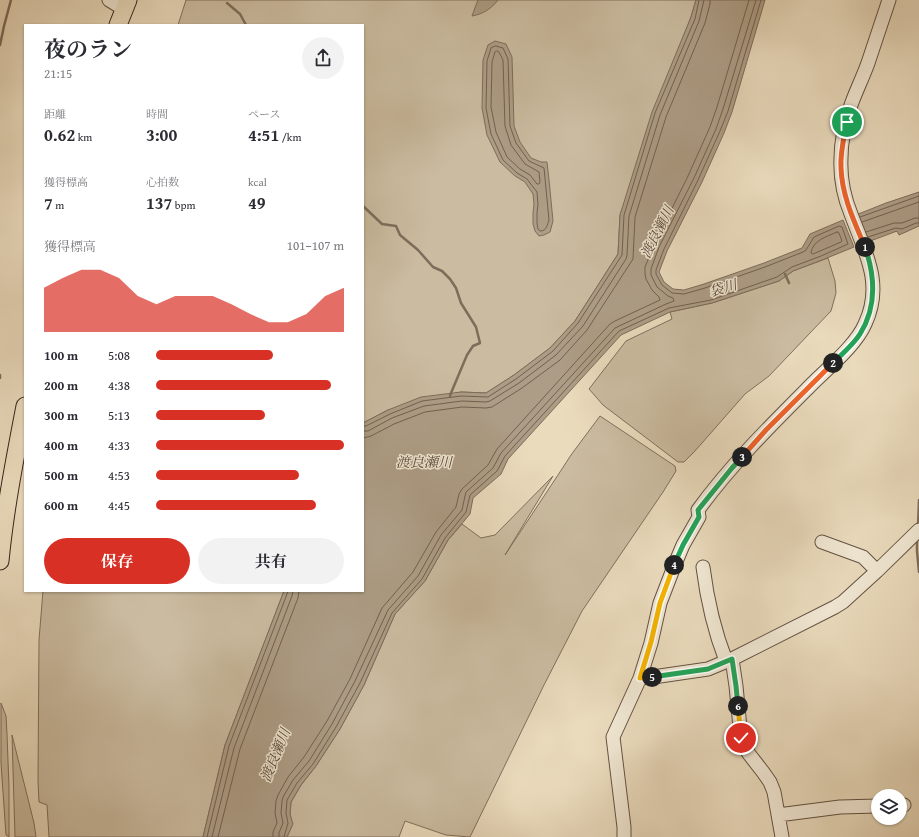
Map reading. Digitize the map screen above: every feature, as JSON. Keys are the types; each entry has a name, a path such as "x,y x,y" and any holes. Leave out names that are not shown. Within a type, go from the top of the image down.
{"main road":[{"path":"118,24 126,4"},
{"path":"0,561 14,463 24,411"}],"street":[{"path":"109,0 126,4"},
{"path":"624,837 612,737 640,678 651,642 660,603 683,545 699,517 698,510 732,468 761,436 848,348 859,335 870,312 873,293 870,264 845,195 841,157 842,143 851,106 868,64 889,0"},
{"path":"640,678 708,669 835,607 843,602 877,571 919,530"},
{"path":"822,542 863,557 877,571"},
{"path":"703,567 706,592 712,619 729,660 736,686 741,738 747,750 770,782 774,792 782,837"},
{"path":"778,815 840,807 871,806"}],"shaded area":[{"path":"186,0 696,0 620,215 618,254 575,321 550,348 514,375 486,393 461,392 388,410 364,422 364,24 178,24"},
{"path":"828,258 835,281 836,293 831,311 769,376 745,394 684,462 678,462 603,405 589,389 626,341 672,319 670,312 712,303 779,281 793,271"},
{"path":"600,416 675,466 676,471 582,611 470,837 446,835 405,821 399,837 287,837 292,824 290,814 291,802 340,729 364,685 395,614 425,581 448,540 462,524 481,538 495,535 553,476 505,555 571,455"},
{"path":"43,592 284,592 225,745 203,837 49,837 47,805 39,802 39,640"},
{"path":"1,703 6,716 9,787 9,837 6,835 1,763"},
{"path":"12,735 34,823 36,837 15,837"}],"water":[{"path":"478,0 498,0 486,11 472,16"},
{"name":"渡良瀬川","path":"696,0 765,0 732,112 724,133 702,182 667,251 659,272 664,282 673,289 684,290 704,284 802,248 810,234 843,220 854,247 793,271 779,281 712,303 670,312 621,335 508,459 501,474 473,498 470,514 448,540 425,581 395,614 364,685 340,729 291,802 290,814 293,824 287,837 203,837 225,745 284,592 364,592 364,422 388,410 421,397 461,392 486,393 514,375 550,348 575,321 618,254 620,215 652,112 691,17"},
{"path":"495,41 506,44 512,57 514,126 520,142 531,158 541,162 547,162 553,221 550,232 544,235 539,236 535,231 533,224 533,194 525,182 515,176 500,162 487,135 482,108 483,60 488,45"},
{"path":"919,192 919,226 899,235 897,231 857,246 846,219"}],"waterway":[{"path":"0,45 11,0"},
{"path":"227,3 240,14 245,24"},
{"path":"364,207 382,224 396,226 400,235 418,250 433,267 442,271 450,279 456,288 461,303 476,327 480,343 473,346 467,355 450,396"},
{"path":"785,274 789,283"},
{"path":"918,527 919,500"},
{"path":"917,538 919,572"}],"route":[{"path":"741,738 732,659 708,669 640,678 651,642 660,603 683,545 699,517 698,510 732,468 766,430 848,348 859,335 868,318 873,293 870,264 851,215 845,195 841,168 842,143 847,122"}],"water label":[{"name":"袋川","path":"723,288"}]}
